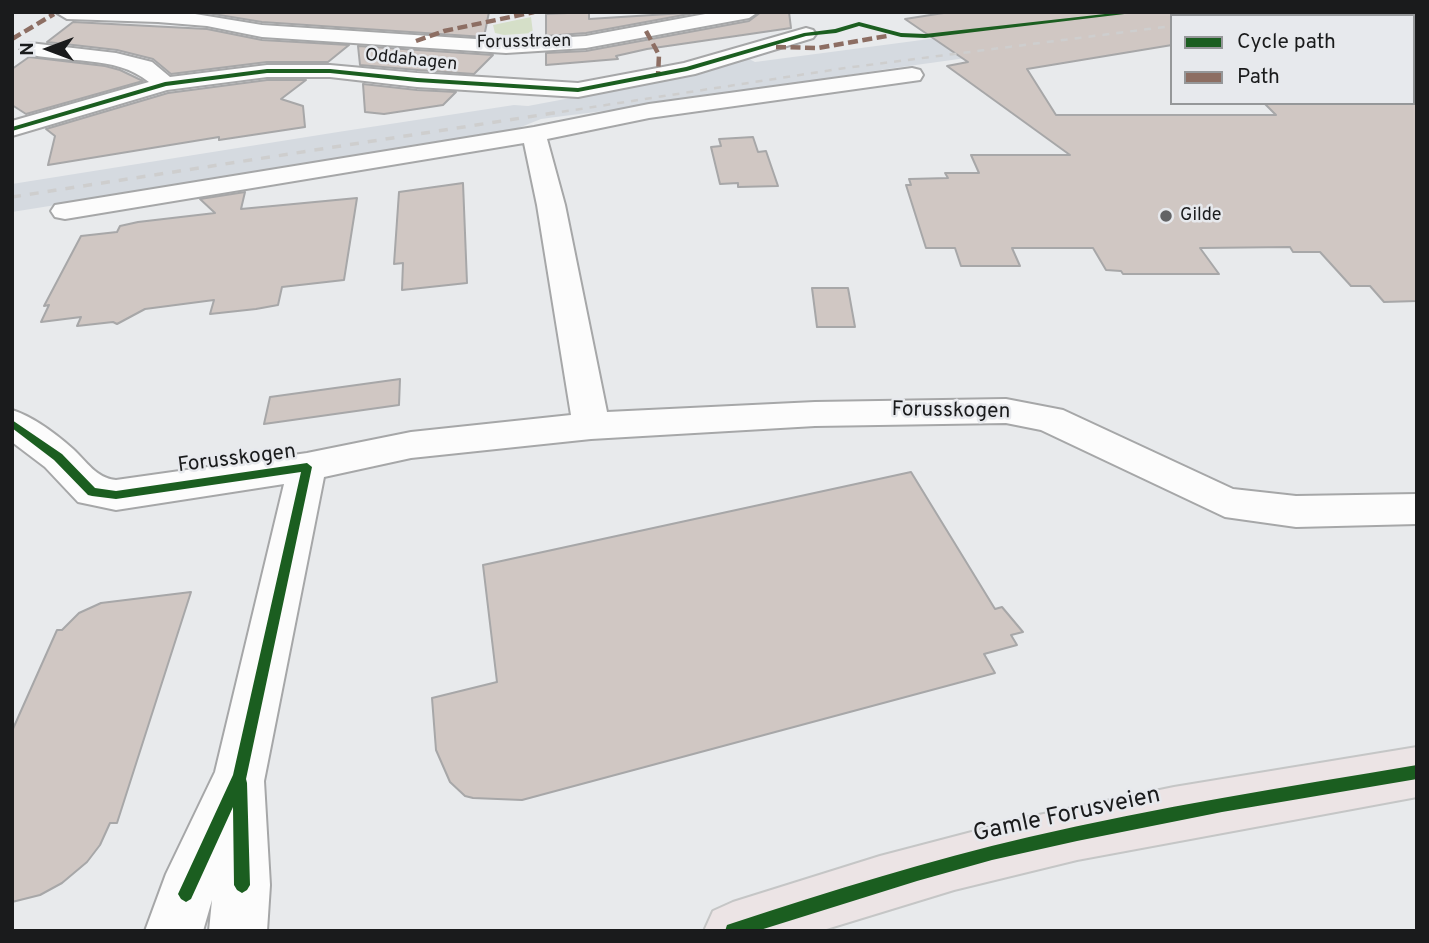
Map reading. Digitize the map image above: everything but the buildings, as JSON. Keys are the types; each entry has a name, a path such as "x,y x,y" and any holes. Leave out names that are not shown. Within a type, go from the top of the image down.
{"main road":[{"name":"Gamle Forusveien","path":"733,931 884,882 1028,844 1162,816 1417,772"}],"street":[{"name":"Forusstraen","path":"68,12 214,16 262,31 506,47 586,42 749,12"},
{"path":"295,33 323,12"},
{"path":"607,16 612,37"},
{"path":"394,40 415,22"},
{"name":"Oddahagen","path":"12,130 165,85 267,71 305,69 578,90 687,69 806,34"},
{"name":"Oddahagen","path":"359,73 394,40"},
{"path":"30,49 116,59 144,67 165,85"},
{"path":"65,211 534,134 649,111 912,75"},
{"path":"534,134 551,205 591,426"},
{"name":"Forusskogen","path":"12,423 58,457 92,492 116,495 307,467 411,444 591,426 828,413 1006,411 1050,419 1200,491 1251,509 1417,509"},
{"name":"Forusskogen","path":"174,931 186,894 240,776 307,467"},
{"name":"Forusskogen","path":"238,931 242,885 240,776"}],"shaded area":[{"path":"1164,12 1417,12 1417,17 1415,14 1170,14 1170,17 1074,43 691,100 541,119 506,133 12,212 12,184 514,105 528,106 645,84 747,58 755,62"}],"green space":[{"path":"531,17 533,33 495,33 493,25"}],"railway":[{"path":"1234,14 1251,12"},
{"path":"1284,14 1301,12"},
{"path":"548,114 845,68 1170,26"},
{"path":"12,197 560,112"}],"marked path":[{"path":"416,41 444,31 534,12"},
{"path":"12,39 54,14"},
{"path":"646,31 659,55 658,76"},
{"path":"776,47 818,48 887,36"}],"cycle path":[{"path":"12,129 165,84 267,71 330,71 417,80 578,90 687,69 806,34 836,31 859,24 901,35 925,36 1139,12"},
{"path":"12,423 58,457 92,492 116,495 307,467 240,776 186,894"},
{"path":"733,931 880,884 1029,844 1174,814 1417,772"},
{"path":"240,783 242,885"}],"place":[{"name":"Gilde","path":"1166,216"}]}
